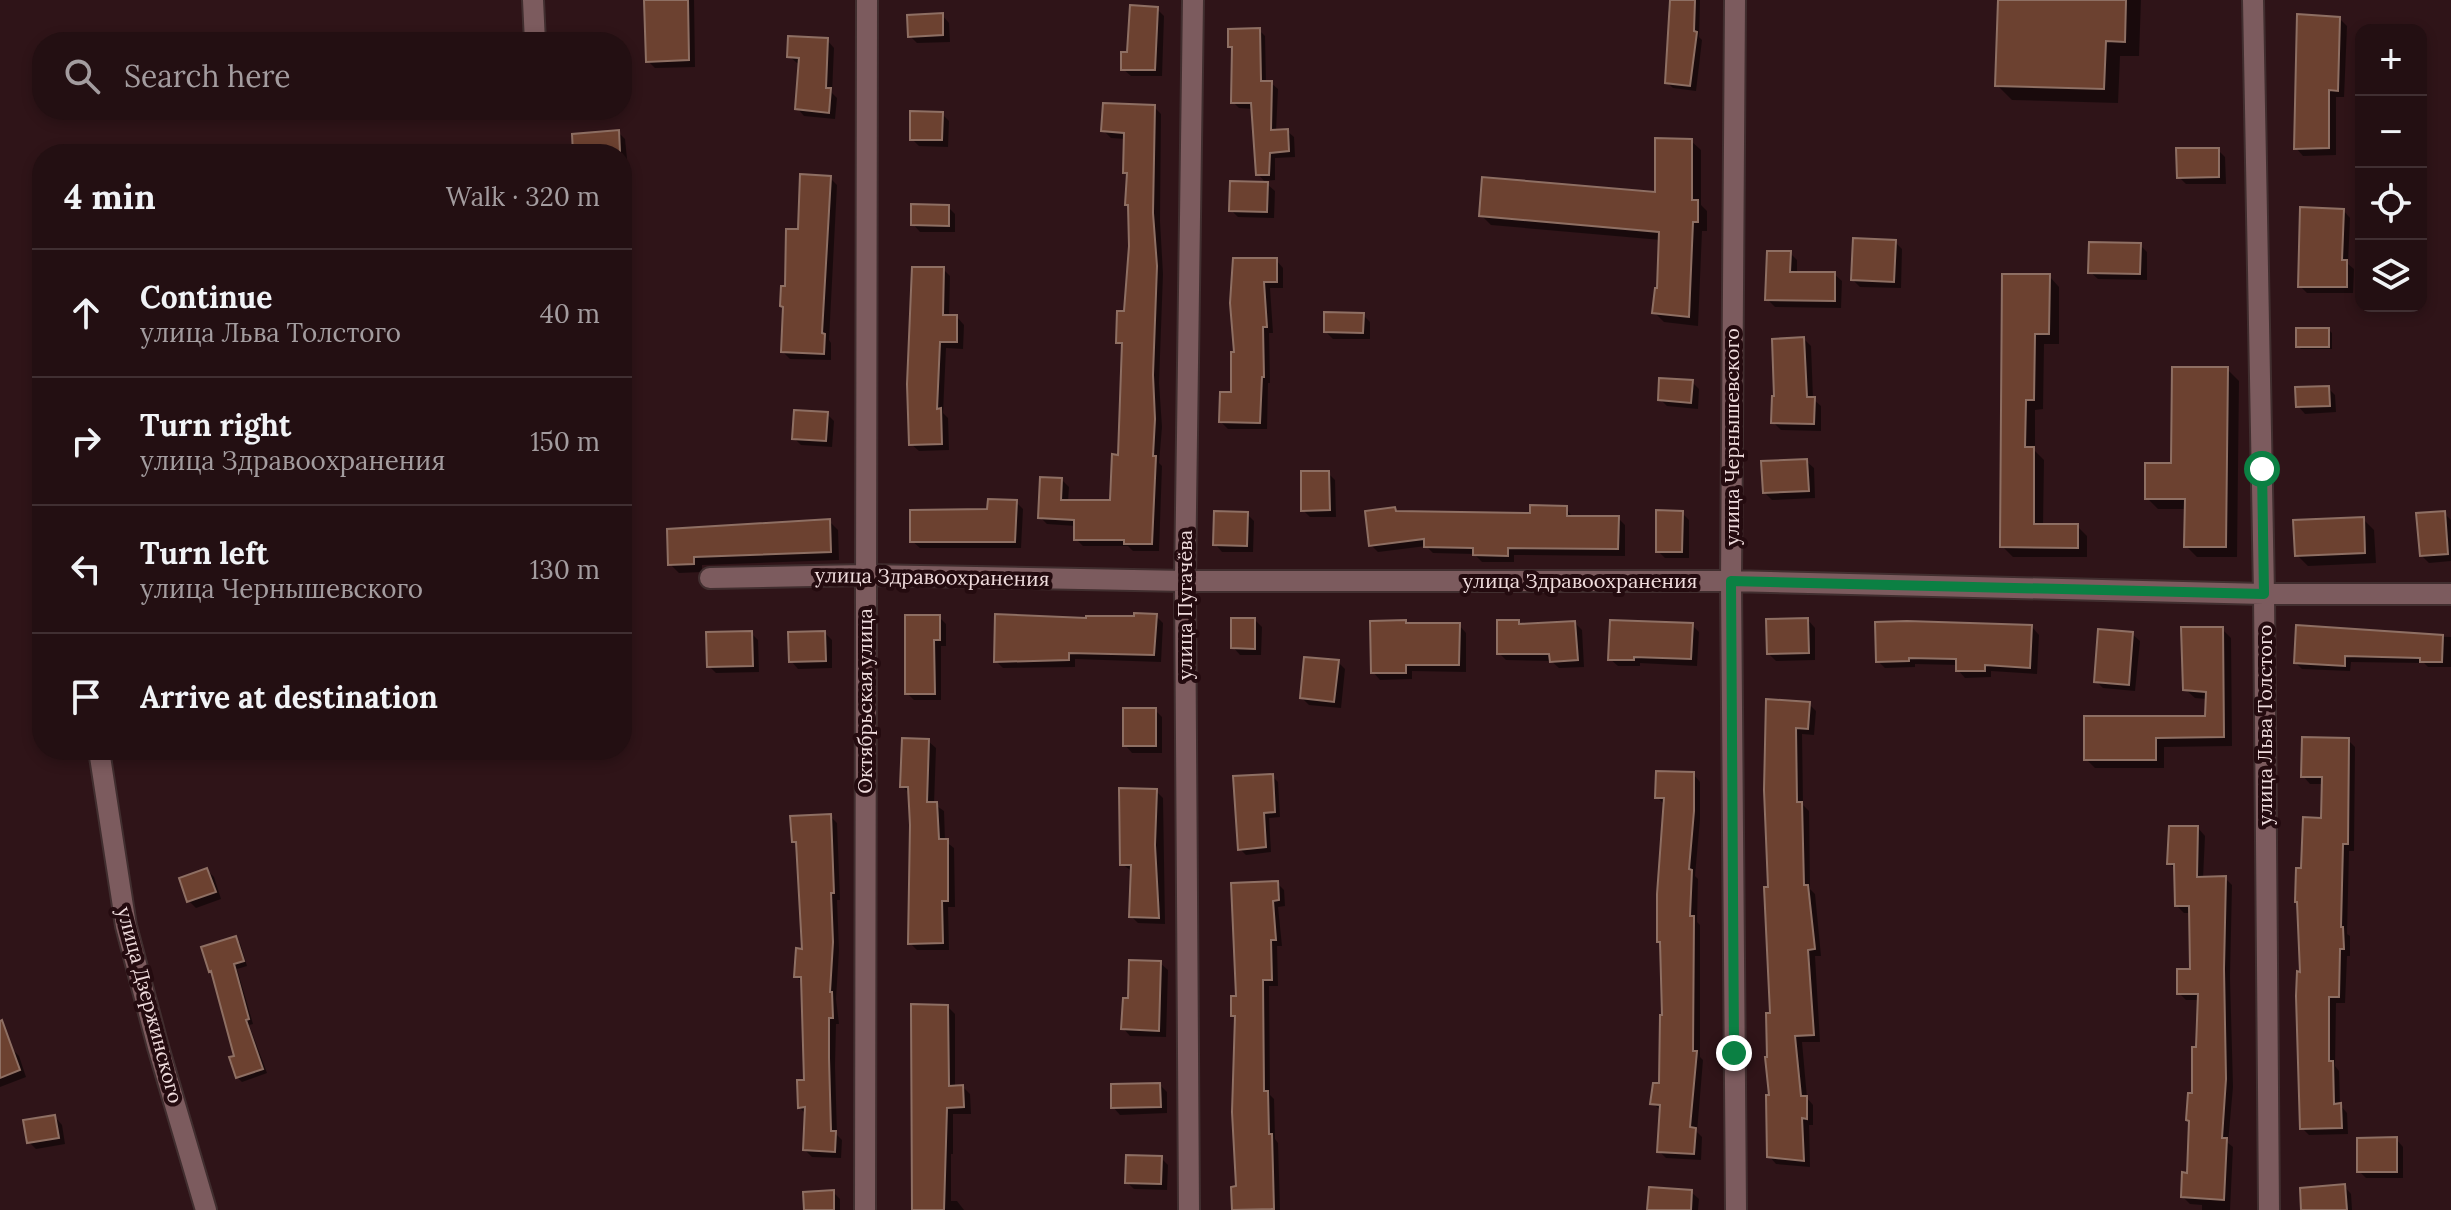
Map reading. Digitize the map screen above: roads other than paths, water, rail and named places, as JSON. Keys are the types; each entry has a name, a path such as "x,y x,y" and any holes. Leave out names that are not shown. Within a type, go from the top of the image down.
{"street":[{"path":"533,0 535,32"},
{"name":"Октябрьская улица","path":"865,1210 867,0"},
{"name":"улица Пугачёва","path":"1189,1210 1185,581 1193,0"},
{"name":"улица Чернышевского","path":"1735,0 1731,581 1736,1210"},
{"name":"улица Льва Толстого","path":"2253,0 2264,594 2269,1210"},
{"name":"улица Здравоохранения","path":"710,578 865,575 1185,581 1731,581 2264,594 2451,594"},
{"name":"улица Дзержинского","path":"101,760 126,926 206,1210"}]}
